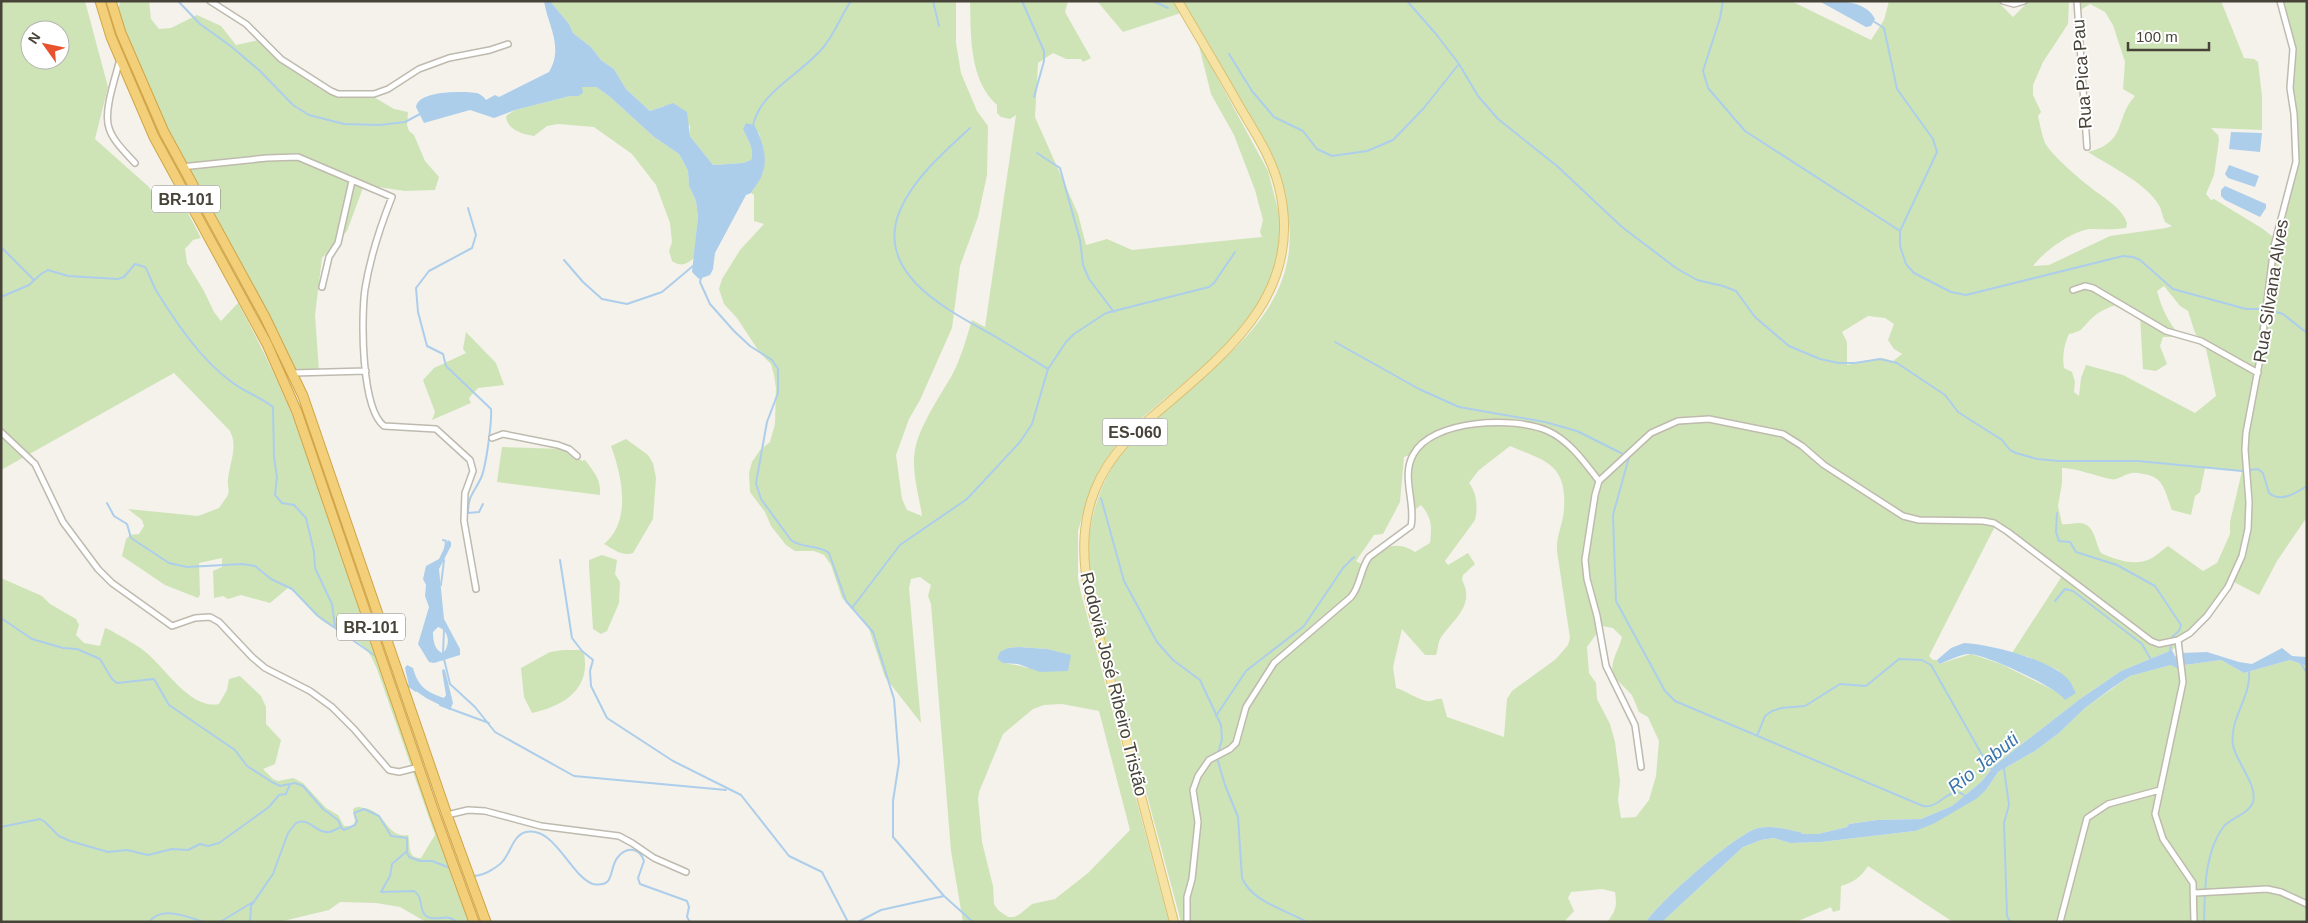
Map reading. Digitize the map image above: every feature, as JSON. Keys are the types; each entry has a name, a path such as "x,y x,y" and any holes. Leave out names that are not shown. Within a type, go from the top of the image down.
{"highway":[{"name":"BR-101","path":"100,1 120,58 160,150 256,322 291,397 311,448 419,768 474,922"},
{"name":"BR-101","path":"111,1 119,28 144,90 181,167 265,317 303,396 446,815 486,922"}],"main road":[{"name":"Rodovia José Ribeiro Tristão","path":"1174,922 1090,601 1084,562 1084,539 1088,513 1102,474 1122,446 1144,423 1217,361 1257,315 1270,290 1280,260 1284,221 1279,187 1264,148 1178,1"}],"street":[{"path":"210,1 246,24 282,58 330,91 338,94 380,92 420,69 449,58 490,50 508,44"},
{"path":"2003,1 2014,4 2024,1"},
{"name":"Rua Pica Pau","path":"2077,1 2087,147"},
{"name":"Rua Silvana Alves","path":"2178,640 2190,633 2212,610 2238,567 2250,518 2246,432 2258,372 2274,246 2296,162 2294,114 2290,88 2293,49 2280,1"},
{"path":"120,58 108,113 108,124 114,137 134,163"},
{"path":"181,167 292,157 312,162 392,197 377,236 366,288 364,320 366,371 372,410 382,425 396,428 436,429 470,460 473,471 465,493 464,521 476,589"},
{"path":"322,287 329,257 338,243 352,181"},
{"path":"2073,290 2085,286 2093,288 2166,331 2201,341 2258,372"},
{"path":"293,373 366,371"},
{"path":"1641,767 1635,725 1628,708 1612,682 1606,666 1597,616 1587,579 1586,549 1595,495 1600,481 1644,438 1659,429 1678,422 1692,419 1716,420 1783,434 1802,446 1824,465 1903,516 1919,520 1983,521 1997,525 2151,642 2161,644 2178,640 2184,682 2155,810 2158,828 2163,839 2192,880 2195,893 2194,922"},
{"path":"1187,922 1187,897 1192,879 1198,822 1193,790 1198,776 1209,760 1230,749 1236,743 1246,708 1274,663 1351,597 1357,589 1363,567 1370,557 1411,526 1408,468 1417,448 1438,432 1463,426 1500,424 1538,428 1547,430 1563,440 1600,481"},
{"path":"1,432 35,464 63,522 98,569 112,583 172,626 190,618 215,619 224,625 252,657 265,668 310,691 332,707 354,729 389,770 399,772 419,768"},
{"path":"492,438 503,434 569,449 576,456"},
{"path":"2060,922 2087,818 2108,804 2160,790"},
{"path":"446,815 468,810 485,811 541,826 619,836 654,858 686,872"},
{"path":"2195,893 2267,889 2281,892 2307,904"}],"green space":[{"path":"1,1 85,1 108,87 95,139 149,187 155,199 164,209 172,205 176,190 201,238 193,240 185,249 187,263 221,321 238,303 270,366 299,431 471,922 426,922 400,907 376,903 340,902 329,910 279,922 1,922 1,578 42,596 50,604 76,619 79,625 76,635 84,643 100,646 105,628 135,645 149,655 181,688 199,701 219,704 227,690 229,679 240,676 261,696 266,707 266,724 281,740 275,764 263,769 273,779 278,781 293,778 303,783 326,808 338,815 344,826 353,826 355,821 354,808 359,807 371,810 395,833 408,835 411,853 413,856 421,858 435,835 377,669 369,653 362,645 329,626 289,587 270,603 241,595 228,599 223,596 214,598 213,571 222,567 222,558 199,563 200,595 198,598 165,585 122,556 126,539 130,535 139,534 144,526 142,520 128,509 198,516 219,508 228,495 228,479 233,454 233,442 230,431 174,373 1,470"},
{"path":"120,1 149,1 151,19 159,29 171,28 197,15 221,26 236,45 259,40 280,61 336,95 353,97 367,93 394,109 408,112 407,125 409,131 414,135 425,161 439,177 435,190 405,191 364,185 347,231 322,258 315,315 319,371 307,372 283,368 176,168 139,94 120,47 110,15 119,6"},
{"path":"550,1 956,1 956,43 961,73 977,111 988,126 987,175 978,217 960,266 952,328 920,400 909,419 896,455 902,499 907,510 922,516 914,472 916,445 926,419 955,370 972,320 985,327 1016,115 1010,119 1001,117 997,113 997,105 981,83 973,57 970,1 1068,1 1065,12 1091,58 1083,62 1081,59 1066,59 1053,53 1038,63 1035,117 1078,214 1086,245 1107,239 1132,250 1262,237 1260,232 1263,220 1255,190 1234,135 1211,94 1198,42 1268,171 1281,221 1280,250 1266,296 1231,343 1136,423 1115,447 1103,464 1089,493 1078,531 1078,579 1081,593 1169,922 963,922 951,851 931,604 928,596 931,585 920,577 911,579 909,588 921,723 885,677 869,629 860,615 842,598 831,565 824,555 814,551 795,551 786,545 771,526 765,512 750,492 749,473 752,462 760,450 770,442 775,424 776,388 771,364 760,353 737,318 724,304 719,289 722,279 740,250 764,224 754,221 754,195 751,193 763,173 764,151 759,133 743,129 751,148 751,160 743,163 713,165 690,136 690,126 664,106 650,111 626,89 614,69 601,60 591,47 573,33 569,24","holes":["1008,648 1047,649 1027,668 997,659","1062,704 1099,711 1130,830 1088,873 1055,899 1032,904 1020,914 1008,917 998,910 994,904 993,886 982,842 979,792 1003,734 1033,709 1044,705"]},
{"path":"1097,1 1174,1 1181,13 1123,32"},
{"path":"1183,1 1791,1 1871,40 1884,20 1889,1 1997,1 2013,17 2029,1 2069,1 2068,24 2043,62 2033,85 2033,95 2041,112 2038,116 2042,133 2049,149 2092,189 2115,206 2127,223 2126,228 2084,230 2067,237 2051,248 2033,266 2049,265 2110,236 2172,226 2165,222 2160,207 2146,190 2128,176 2088,152 2101,148 2115,136 2124,113 2135,96 2123,89 2125,62 2113,25 2105,12 2090,4 2079,11 2079,1 2221,1 2244,58 2254,59 2258,62 2262,96 2262,130 2211,128 2218,135 2219,140 2214,175 2206,194 2211,200 2214,199 2273,237 2275,236 2294,181 2296,148 2292,67 2294,45 2279,1 2307,1 2307,517 2277,561 2259,595 2232,581 2213,611 2192,635 2172,650 2121,671 2080,699 1995,765 1981,782 1952,806 1921,819 1877,820 1849,824 1847,827 1818,834 1803,834 1773,827 1758,828 1733,842 1698,870 1646,922 1607,922 1615,908 1615,892 1602,889 1571,892 1568,898 1574,911 1564,922 1181,922 1092,590 1088,546 1091,524 1096,503 1105,482 1115,462 1128,444 1143,428 1219,363 1243,340 1263,315 1279,288 1288,257 1289,222 1286,205 1280,189 1257,138","holes":["2164,286 2180,306 2188,311 2195,333 2200,341 2205,344 2216,396 2195,413 2123,375 2086,365 2081,378 2079,396 2074,392 2075,382 2072,372 2064,368 2063,364 2064,351 2069,334 2079,331 2094,316 2119,304 2140,316 2143,369 2156,371 2167,364 2160,346 2163,337 2181,337 2166,316 2157,291","1868,316 1885,318 1894,324 1888,340 1894,349 1902,354 1893,361 1882,358 1847,365 1847,342 1842,332","1510,446 1543,460 1551,466 1562,482 1564,494 1564,509 1557,551 1570,638 1568,645 1556,659 1512,691 1507,699 1504,737 1447,717 1442,699 1427,701 1396,688 1393,667 1402,629 1425,655 1436,655 1440,639 1461,612 1464,605 1466,589 1462,580 1463,575 1475,564 1468,553 1448,565 1445,561 1475,520 1476,501 1474,491 1469,483 1479,470","1416,453 1408,474 1412,512 1421,505 1427,514 1431,527 1430,543 1415,552 1401,546 1387,547 1375,554 1365,566 1356,561 1374,535 1383,534 1400,502 1404,457","2062,468 2112,479 2132,473 2150,475 2163,486 2172,510 2191,515 2195,496 2200,492 2205,468 2242,471 2230,522 2230,534 2217,563 2203,571 2168,546 2152,558 2139,562 2120,560 2101,553 2094,534 2088,526 2078,523 2062,524 2058,506 2062,483","2001,526 2062,576 2012,653 2026,656 2058,670 2076,693 2061,694 2001,664 1971,654 1939,664 1937,660 1933,660 1929,656 1995,527","1602,626 1613,628 1622,637 1613,660 1613,676 1632,695 1639,712 1648,717 1659,741 1656,776 1649,800 1636,817 1621,818 1618,800 1620,781 1615,742 1610,724 1597,699 1596,683 1589,673 1587,647"]},
{"path":"582,87 596,87 609,96 654,137 679,154 683,161 688,171 689,186 696,201 698,217 694,258 688,262 681,265 672,261 669,251 672,242 670,223 656,185 632,154 594,127 558,124 547,126 534,136 512,128 507,121 506,116 515,110 570,96 578,96"},
{"path":"466,332 496,363 504,385 478,388 469,398 471,403 432,420 435,412 423,380 434,368 466,353 463,349"},
{"path":"626,439 648,455 653,463 656,478 653,519 633,553 629,554 618,552 604,544 613,534 618,523 622,498 621,484 611,446"},
{"path":"502,447 563,449 582,461 585,460 598,480 600,495 497,482"},
{"path":"602,555 617,560 615,574 620,582 619,603 607,631 601,634 593,629 589,560"},
{"path":"580,650 584,653 585,666 579,686 564,701 532,713 524,697 521,668 550,652"},
{"path":"2181,660 2185,665 2221,660 2244,673 2290,660 2307,666 2307,922 1953,922 1868,866 1857,879 1841,886 1840,910 1833,912 1831,907 1796,922 1662,922 1743,847 1761,840 1774,838 1790,843 1821,842 1915,831 1986,790 1998,772 2035,751 2059,733 2085,708 2130,676 2171,665"}],"water":[{"path":"544,1 550,1 569,24 573,33 591,47 601,60 614,69 626,89 650,111 673,103 687,112 690,136 713,165 743,163 751,160 751,148 743,129 746,123 754,125 763,148 765,160 763,172 751,193 746,195 715,253 713,269 710,275 699,279 692,272 698,217 696,201 689,186 688,171 679,154 654,137 609,96 596,87 582,87 583,93 578,96 570,96 515,110 494,118 470,110 424,123 416,107 419,101 425,97 442,93 462,92 477,93 486,100 495,95 499,97 549,72 555,54 555,45"},
{"path":"1819,1 1859,5 1871,13 1875,19 1871,26 1866,27"},
{"path":"2231,132 2262,133 2260,152 2229,149"},
{"path":"2229,165 2259,176 2255,187 2228,178 2225,174"},
{"path":"2225,186 2266,204 2266,208 2260,217 2225,200 2221,196 2221,190"},
{"path":"448,540 451,542 451,546 439,569 444,619 460,649 460,655 434,663 429,662 418,644 429,607 425,596 426,585 423,579 426,566 439,559","holes":["438,627 448,637 448,644 442,653 436,647 433,632"]},
{"path":"1964,643 2002,649 2046,664 2068,679 2076,693 2065,700 2035,679 1976,655 1968,654 1939,664 1937,660 1951,648"},
{"path":"1008,648 1047,649 1071,655 1068,671 1040,672 1018,664 1003,663 997,659 1000,652"},
{"path":"2282,648 2292,656 2307,657 2307,666 2290,660 2244,673 2221,660 2185,665 2182,661 2182,671 2171,665 2130,676 2085,708 2059,733 2035,751 1998,772 1986,790 1976,799 1933,824 1915,831 1821,842 1790,843 1774,838 1761,840 1743,847 1662,922 1646,922 1698,870 1733,842 1758,828 1773,827 1803,834 1818,834 1847,827 1849,824 1877,820 1921,819 1952,806 1981,782 1995,765 2080,699 2121,671 2172,650 2175,656 2181,660 2181,653 2207,652 2252,664"},
{"path":"407,665 413,668 424,688 444,698 446,695 442,671 443,669 445,670 453,703 450,710 426,698 409,686 405,668"}],"waterway":[{"path":"178,1 200,24 232,47 260,71 293,105 309,115 344,124 380,125 405,122 420,114"},
{"path":"753,126 757,114 771,94 826,45 851,1"},
{"path":"933,1 939,26"},
{"path":"1022,1 1044,51 1044,61 1034,97"},
{"path":"1153,1 1168,8"},
{"path":"1407,1 1436,34 1459,64 1478,96 1498,119 1557,166 1622,227 1676,268 1697,280 1736,291 1755,317 1789,346 1820,359 1838,363 1855,363 1880,359 1897,363 1945,395 1958,412 2002,440 2010,450 2037,459 2059,461 2138,461 2242,471 2258,469 2263,473 2269,493 2278,497 2288,496 2307,486"},
{"path":"1723,1 1720,18 1703,71 1708,88 1745,131 1900,231"},
{"path":"1873,21 1884,28 1897,89 1933,139 1937,152 1900,231 1900,246 1906,264 1914,273 1951,292 1966,295 2123,256 2133,257 2140,260 2173,289 2246,309 2266,309 2283,314 2307,333"},
{"path":"1229,54 1252,91 1274,117 1303,131 1317,149 1332,156 1367,151 1393,140 1423,109 1459,64"},
{"path":"970,128 931,165 907,197 901,208 895,231 897,252 906,271 920,288 938,302 1048,369"},
{"path":"1037,153 1060,168 1080,240 1083,265 1089,279 1114,312"},
{"path":"468,208 476,235 472,248 429,271 416,288 418,312 427,346 443,354 446,366 491,409 490,434 485,464 481,478 470,498 468,513 479,512 483,504"},
{"path":"1,247 34,280"},
{"path":"852,608 900,545 967,499 1020,442 1032,424 1048,369 1066,342 1074,334 1106,313 1209,287 1214,283 1235,252"},
{"path":"564,260 583,282 602,299 627,304 662,292 693,266"},
{"path":"1,297 29,285 48,270 68,276 118,279 124,277 135,264 145,267 155,289 182,329 211,364 233,383 273,407 274,457 277,477 275,495 282,503 294,505 306,518 314,552 315,568 332,604 335,626"},
{"path":"701,278 700,282 710,304 734,331 750,346 772,360 778,369 778,393 767,422 756,483 761,499 791,540 800,545 820,548 829,553 846,601 873,632 894,699 899,762 893,801 893,837 944,896 973,922"},
{"name":"Rio Jabuti","path":"1335,342 1419,389 1459,407 1545,422 1577,431 1629,457 1613,515 1616,601 1665,691 1675,701 1923,806 1935,804 1956,792 1961,793 1967,798"},
{"path":"1101,498 1124,581 1157,642 1173,660 1200,680 1221,725 1222,739 1218,754"},
{"path":"107,503 114,516 127,524 131,538 169,563 187,567 242,564 255,566 271,579 292,589 318,616 374,655"},
{"path":"2057,513 2056,532 2059,541 2070,542 2076,552 2117,565 2155,586 2181,625 2179,631 2172,637 2170,652"},
{"path":"443,540 446,541 445,550"},
{"path":"1216,716 1246,671 1304,626 1343,568 1354,557"},
{"path":"441,585 444,560"},
{"path":"560,560 572,638 582,651 593,660 590,671 591,686 607,718 673,761 741,795 789,856 822,872 848,922"},
{"path":"2055,601 2065,589 2073,591 2142,644 2151,660"},
{"path":"1,618 32,639 63,648 77,649 100,659 112,679 117,683 154,679 169,705 235,750 247,766 272,782 280,786 295,783 303,786 323,809 338,820 341,827"},
{"path":"443,654 444,630"},
{"path":"444,659 450,684 475,707 495,732 574,776 726,790"},
{"name":"Rio Jabuti","path":"1757,736 1765,716 1772,711 1781,708 1805,706 1840,684 1866,686 1899,659 1922,660 1931,665 1989,767 1993,770"},
{"path":"2300,662 2307,673"},
{"path":"2204,922 2207,872 2217,836 2224,826 2248,810 2253,802 2254,795 2250,781 2233,745 2234,726 2247,691 2249,672"},
{"path":"406,684 416,691"},
{"path":"440,705 489,723"},
{"path":"1217,758 1225,785 1238,817 1242,878 1253,893 1261,899 1307,922"},
{"name":"Rio Jabuti","path":"2004,769 2009,805 2004,823 2007,916 2010,922"},
{"path":"1,827 40,819 59,836 108,852 127,850 148,855 172,849 188,850 200,844 208,846 219,843 269,807 279,795 286,794 290,784"},
{"path":"341,827 344,830 355,825 357,821 354,813 364,809 379,816 391,836 407,838 409,857 420,861 432,861 450,868"},
{"path":"250,922 251,906 273,874 288,833 296,823 301,821 309,823 324,832 330,832 341,827"},
{"path":"473,876 488,872 500,864 515,840 526,832 536,832 545,836 577,872 593,884 601,884 608,881 618,857 625,851 633,850 640,853 644,861 638,878 640,884 687,901 689,907 687,917 690,922"},
{"path":"407,851 392,864 390,876 381,892 414,891 419,896 422,910 426,916 430,918 449,918 456,922"},
{"path":"858,922 881,910 944,896"},
{"path":"220,922 253,902"},
{"path":"149,922 154,917 167,913 182,915 203,922"}]}
